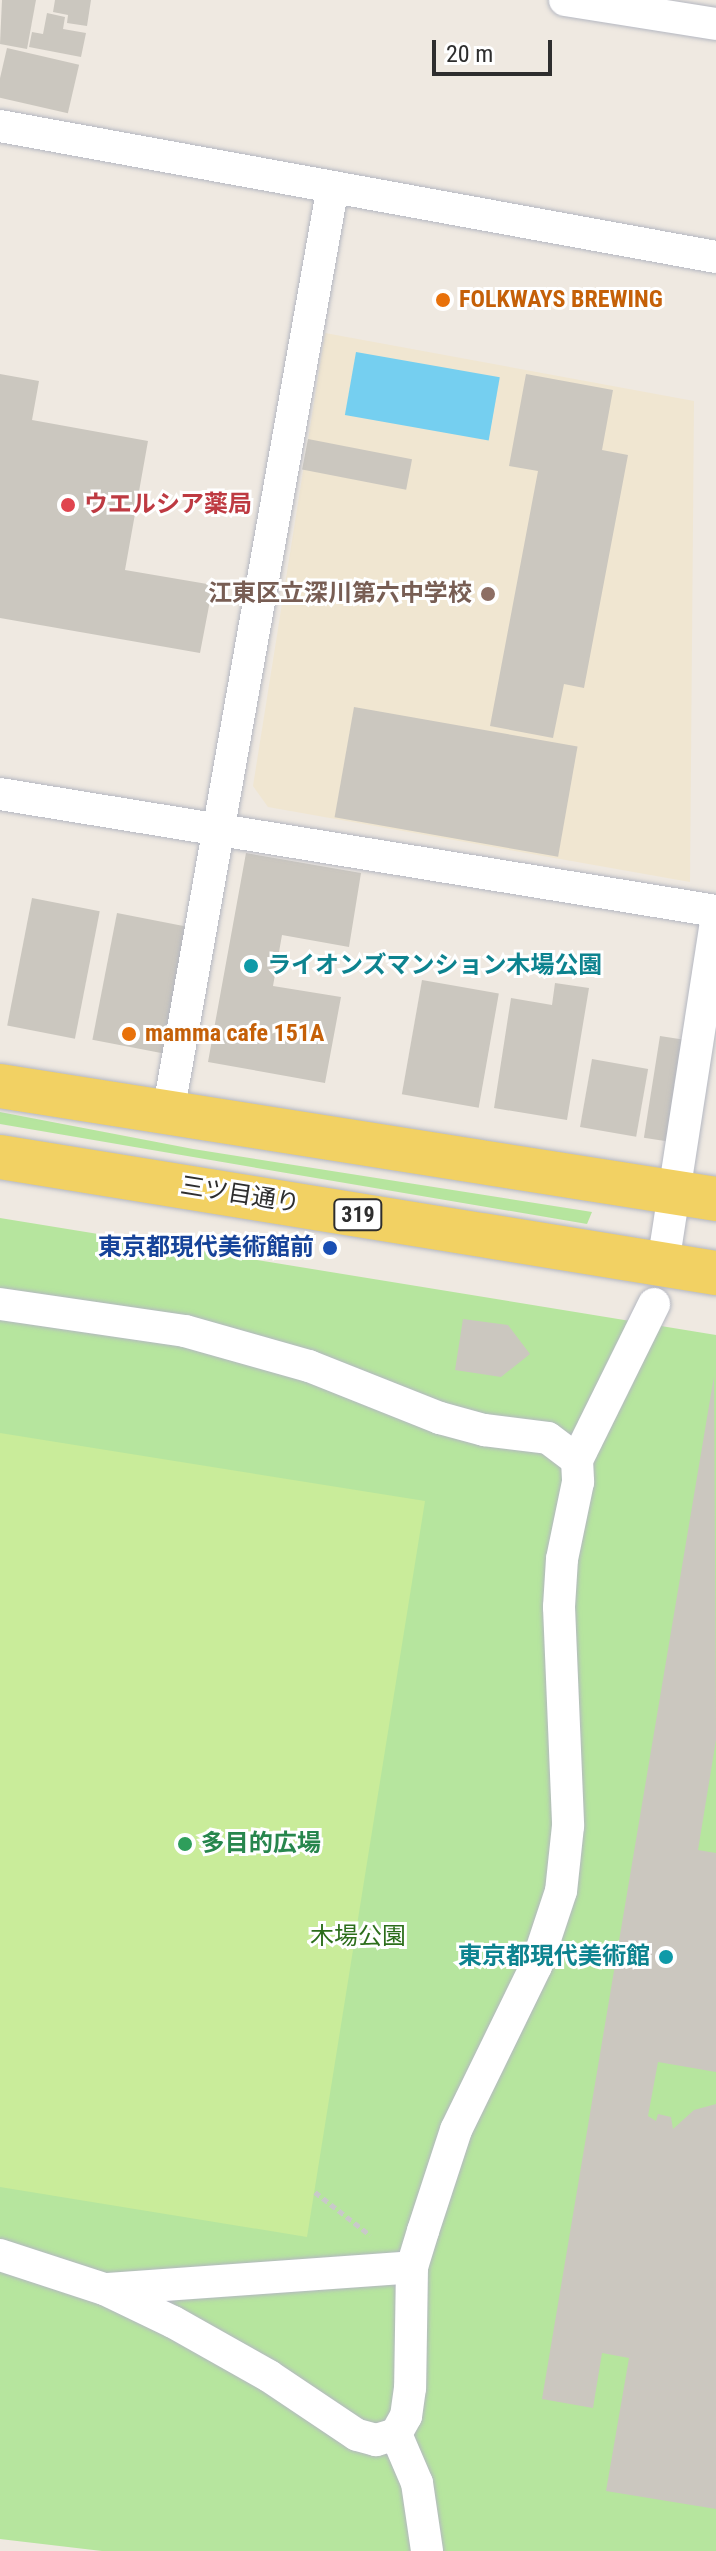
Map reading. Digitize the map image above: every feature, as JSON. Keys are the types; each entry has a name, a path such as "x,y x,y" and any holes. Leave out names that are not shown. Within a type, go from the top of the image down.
{"main road":[{"path":"0,1086 716,1199"},
{"name":"三ツ目通り","path":"0,1157 658,1284 716,1273"}],"street":[{"path":"565,0 716,24"},
{"path":"0,126 332,191 716,257"},
{"path":"168,1113 332,191"},
{"path":"0,794 716,911"},
{"path":"0,2255 104,2289 269,2376 357,2435 376,2440 396,2434 406,2416 410,2388 412,2267 456,2130 536,1966 561,1891 568,1826 559,1607 577,1460 658,1284 716,923"},
{"path":"0,1304 185,1331 309,1366 440,1418 484,1430 548,1438 577,1460"},
{"path":"104,2289 412,2267"},
{"path":"396,2434 417,2483 427,2551"}],"path":[{"path":"315,2192 412,2267"}],"shaded area":[{"name":"江東区立深川第六中学校","path":"325,333 694,401 690,882 268,807 253,786"}],"green space":[{"path":"0,1112 193,1149 592,1212 587,1224 0,1124"},
{"name":"木場公園","path":"0,1218 716,1335 716,2551 102,2551 0,2539"},
{"name":"多目的広場","path":"0,1433 425,1501 307,2237 0,2187"}],"water":[{"path":"356,352 500,377 489,440 345,415"}],"building":[{"path":"2,0 36,0 27,49 0,44"},
{"path":"55,0 91,0 87,26 67,23 68,15 53,12"},
{"path":"47,13 65,17 63,29 86,33 81,57 29,47 32,32 43,34"},
{"path":"7,48 79,65 68,113 0,98 0,78"},
{"name":"ウエルシア薬局","path":"0,374 39,381 32,420 148,441 125,570 213,585 200,653 0,618"},
{"path":"526,374 613,390 602,450 628,455 584,688 564,684 553,738 490,726 538,471 509,466"},
{"path":"308,439 412,459 406,490 302,469"},
{"path":"354,707 578,746 558,857 335,817"},
{"name":"ライオンズマンション木場公園","path":"246,853 361,873 349,947 282,935 273,986 341,997 325,1083 208,1062"},
{"path":"32,898 100,911 75,1039 7,1026"},
{"path":"117,913 197,929 173,1055 92,1040"},
{"path":"422,980 499,994 479,1108 402,1094"},
{"path":"555,983 589,988 567,1120 494,1108 511,998 552,1005"},
{"path":"660,1036 691,1041 675,1143 644,1138"},
{"path":"592,1059 648,1069 636,1137 580,1127"},
{"path":"463,1319 508,1325 530,1354 501,1377 455,1370"},
{"name":"東京都現代美術館","path":"714,1376 716,1740 698,1850 716,1853 716,2072 658,2062 648,2116 656,2121 658,2114 671,2117 673,2129 694,2110 716,2104 716,2509 606,2491 629,2358 602,2353 593,2408 542,2399"}],"place":[{"name":"FOLKWAYS BREWING","path":"443,300"},
{"name":"ウエルシア薬局","path":"68,505"},
{"name":"江東区立深川第六中学校","path":"488,594"},
{"name":"ライオンズマンション木場公園","path":"251,966"},
{"name":"mamma cafe 151A","path":"129,1034"},
{"name":"東京都現代美術館前","path":"330,1248"},
{"name":"多目的広場","path":"185,1844"},
{"name":"東京都現代美術館","path":"666,1957"}]}
